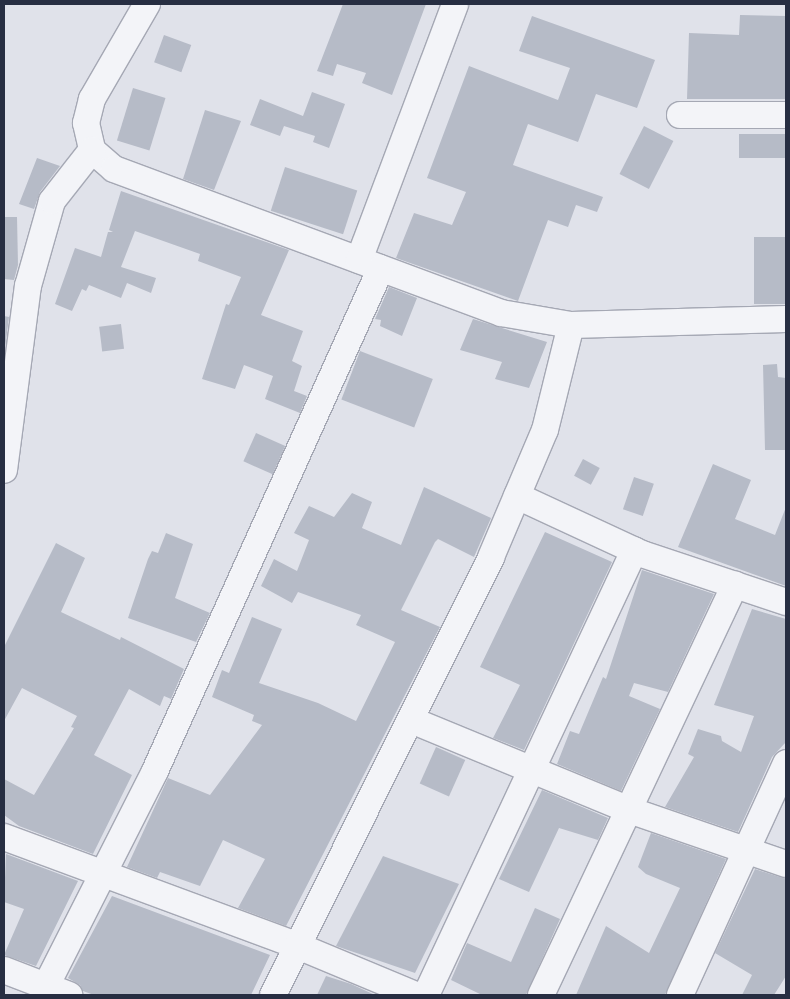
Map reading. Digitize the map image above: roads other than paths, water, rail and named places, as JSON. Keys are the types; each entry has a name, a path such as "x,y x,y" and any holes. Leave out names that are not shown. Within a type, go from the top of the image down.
{"street":[{"path":"147,4 92,99 86,123 92,150 114,169 501,313 571,325 708,319 786,319"},
{"path":"4,970 57,991 102,875 155,771 370,264 455,4"},
{"path":"680,115 786,115"},
{"path":"4,470 28,286 52,201 92,150"},
{"path":"274,995 492,558 545,430 571,325"},
{"path":"517,496 634,550 786,602"},
{"path":"426,995 634,550"},
{"path":"541,995 735,585"},
{"path":"411,720 629,810 786,864"},
{"path":"680,995 786,763"},
{"path":"4,837 102,875 298,946 416,995"}]}
